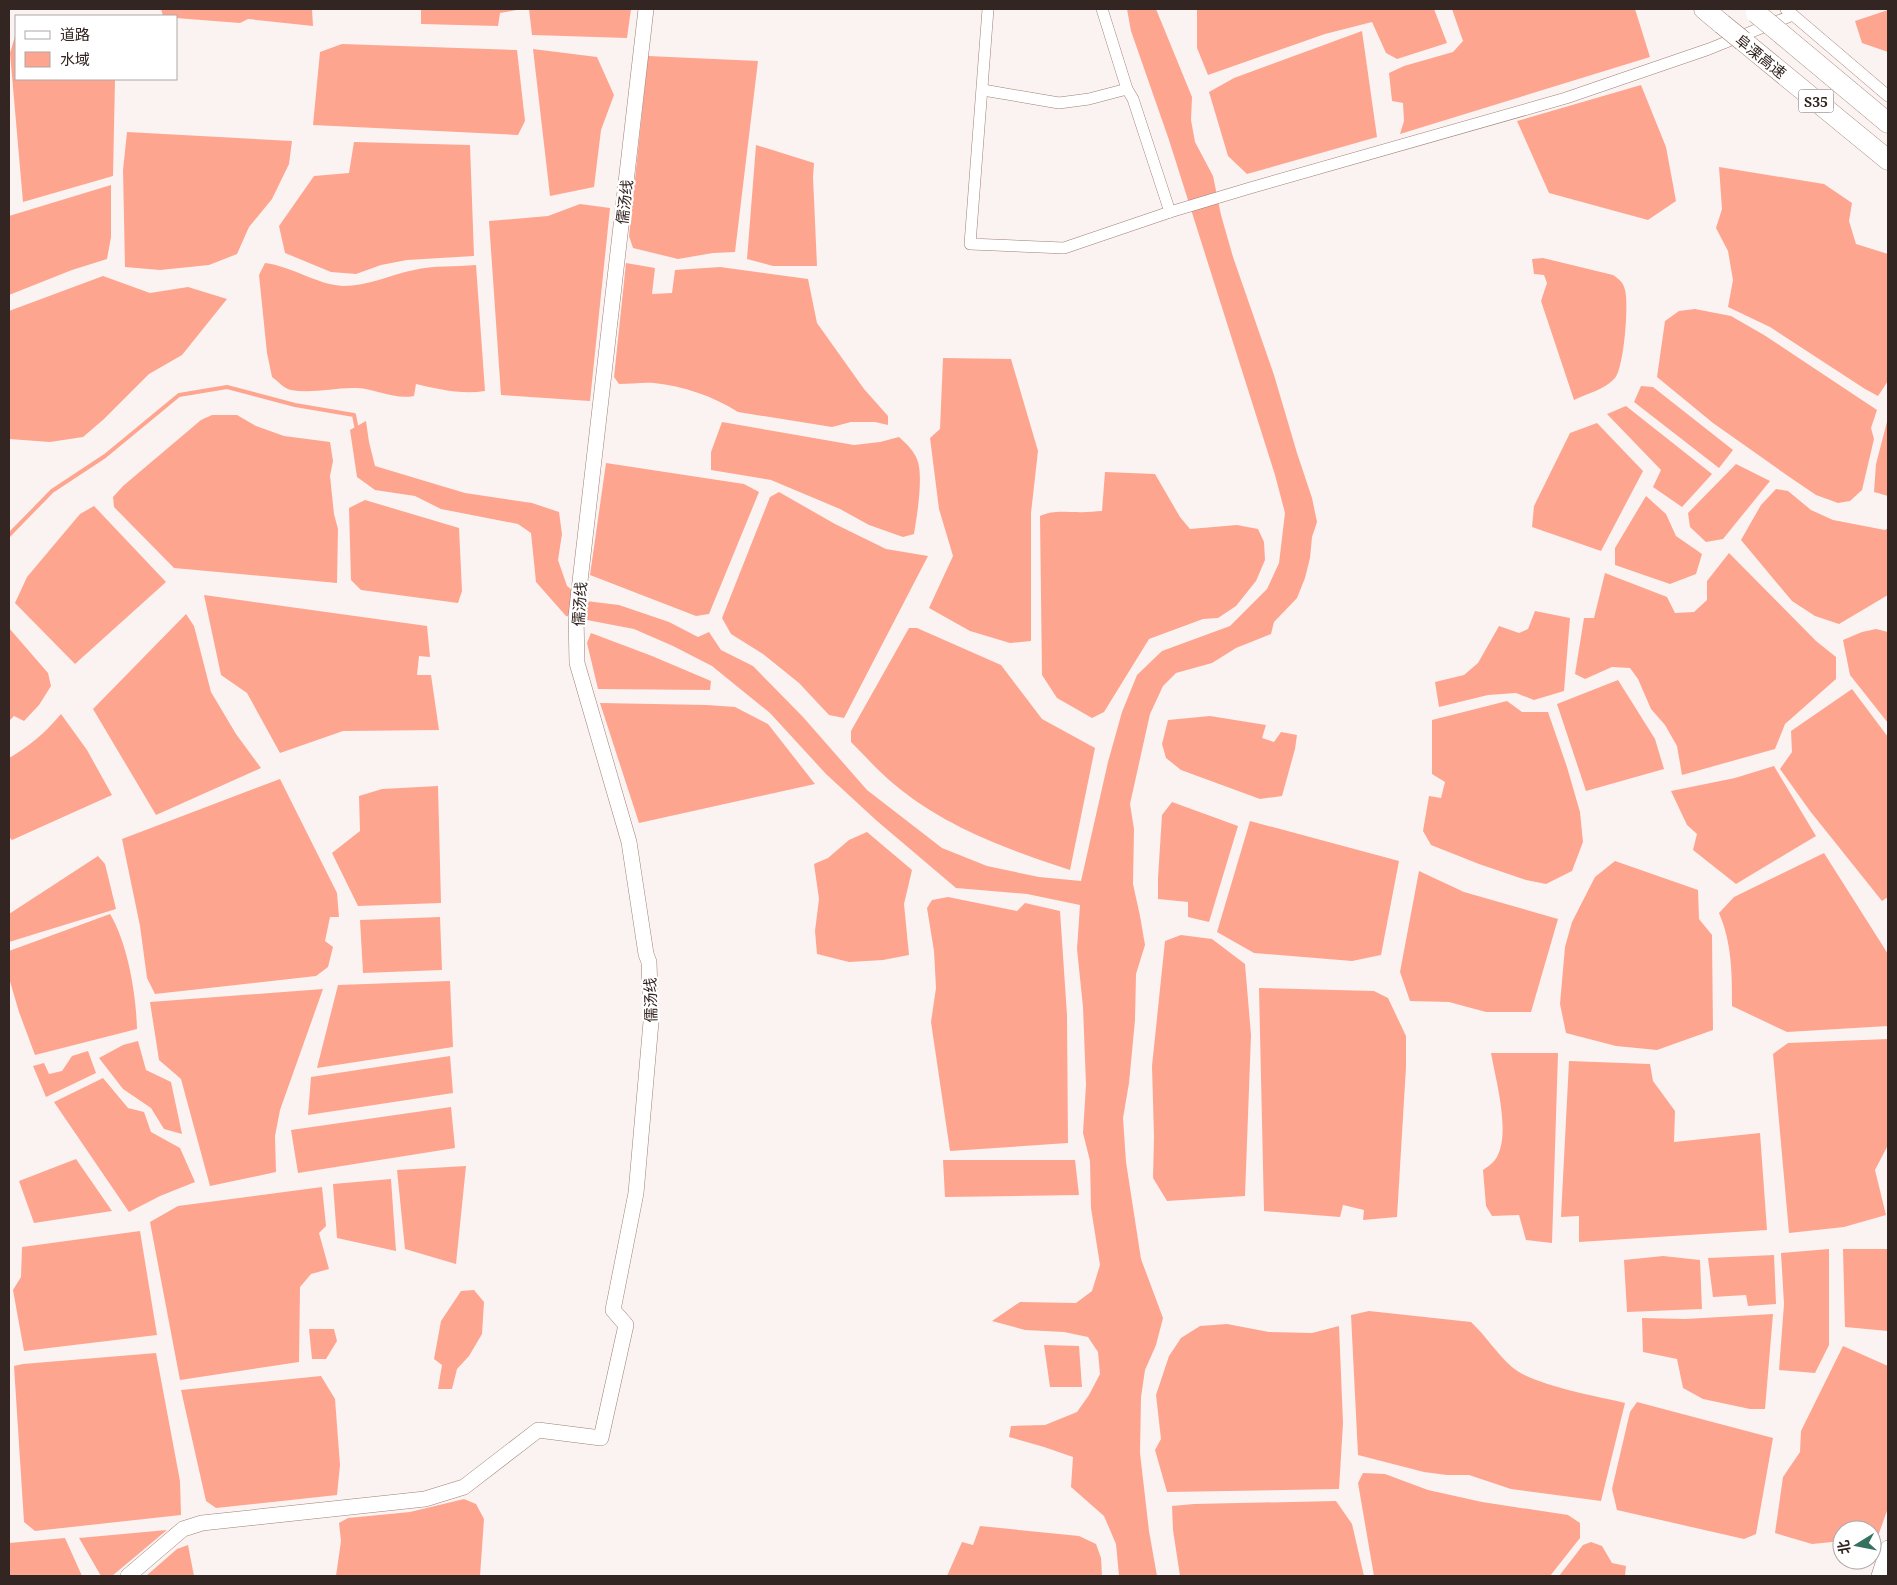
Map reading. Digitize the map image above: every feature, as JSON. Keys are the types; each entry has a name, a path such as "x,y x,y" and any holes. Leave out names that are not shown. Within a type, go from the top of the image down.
{"highway":[{"name":"阜溧高速","path":"1704,9 1888,160"},
{"name":"阜溧高速","path":"1753,11 1888,124"}],"street":[{"name":"儒汤线","path":"128,1576 183,1529 202,1522 425,1499 464,1487 538,1430 601,1438 626,1325 613,1310 636,1193 651,1022 649,962 646,954 629,842 577,663 576,616 646,9"},
{"path":"988,9 970,244 1064,248 1170,212 1566,98 1709,49 1790,12 1888,96"},
{"path":"1102,9 1127,90 1133,99 1170,212"},
{"path":"983,90 1059,103 1089,99 1127,90"},
{"path":"1879,1576 1888,1548"}],"water":[{"path":"161,9 312,9 313,26 248,19 240,23 178,18 178,15 163,15"},
{"path":"421,9 523,9 500,13 498,26 421,24"},
{"path":"529,9 631,9 627,38 532,35"},
{"path":"1127,9 1156,9 1192,97 1191,120 1195,142 1213,176 1221,215 1233,257 1274,375 1312,498 1317,522 1312,537 1310,558 1305,578 1297,598 1274,622 1271,634 1236,648 1212,663 1176,673 1163,686 1150,714 1130,804 1134,829 1133,884 1145,945 1136,974 1135,1020 1129,1083 1123,1118 1126,1162 1141,1259 1163,1318 1156,1345 1145,1370 1141,1397 1140,1453 1149,1531 1157,1576 1119,1576 1116,1544 1104,1516 1071,1487 1073,1457 1009,1437 1011,1426 1045,1425 1077,1412 1100,1374 1098,1352 1088,1337 1064,1332 1025,1330 992,1321 1020,1302 1076,1303 1092,1291 1100,1265 1091,1208 1090,1161 1083,1133 1086,1085 1083,1007 1077,949 1080,905 1027,894 956,888 877,821 826,774 770,713 712,666 634,629 566,616 536,582 531,533 518,524 441,509 415,496 375,490 357,477 350,430 366,421 375,466 465,493 532,503 559,512 562,534 558,560 567,586 586,601 619,605 669,622 698,637 709,632 721,650 753,666 803,717 867,790 942,848 987,866 1039,877 1081,881 1108,762 1122,712 1137,675 1162,651 1230,626 1267,589 1279,563 1285,513 1275,475 1169,140 1131,31"},
{"path":"1197,9 1434,9 1447,43 1397,59 1386,53 1372,22 1325,34 1208,75 1197,48"},
{"path":"1452,9 1635,9 1650,57 1400,134 1404,121 1403,103 1392,101 1389,73 1404,66 1453,52 1463,41"},
{"path":"1888,10 1888,52 1862,43 1855,21"},
{"path":"1362,31 1377,137 1247,174 1228,156 1209,92 1234,78"},
{"path":"15,36 15,80 115,80 113,176 23,202 10,53"},
{"path":"342,44 517,50 525,121 518,135 313,125 320,52"},
{"path":"533,49 597,57 614,95 601,130 594,187 550,196"},
{"path":"648,56 758,61 735,252 713,253 678,259 633,248 629,236"},
{"path":"1641,85 1666,147 1676,201 1648,220 1549,193 1517,121"},
{"path":"127,132 292,141 289,164 272,199 249,227 237,254 209,265 160,270 125,267 123,170"},
{"path":"354,142 470,145 474,256 407,260 381,265 356,274 331,272 285,253 279,226 314,176 349,173"},
{"path":"756,145 814,163 817,266 773,266 747,259"},
{"path":"1719,167 1824,184 1852,203 1849,221 1856,244 1888,254 1888,381 1878,396 1770,327 1728,307 1733,280 1728,251 1716,228 1722,209"},
{"path":"111,185 111,237 107,259 72,270 9,295 9,216"},
{"path":"580,204 610,208 590,401 501,395 489,221 548,216"},
{"path":"1543,258 1613,275 1620,281 1625,290 1625,335 1618,372 1611,382 1596,391 1574,400 1541,301 1547,283 1544,275 1534,274 1532,259"},
{"path":"265,263 334,285 343,286 370,282 421,268 476,265 485,391 458,392 416,384 414,396 400,397 357,388 299,391 286,388 272,377 267,353 259,275"},
{"path":"626,263 655,268 652,294 672,293 675,270 720,267 808,279 817,323 864,389 888,416 888,425 875,422 851,422 832,427 738,412 698,393 665,384 619,384 614,377"},
{"path":"103,276 150,293 188,287 227,299 182,355 149,374 83,437 50,442 9,439 9,311"},
{"path":"1695,309 1731,316 1764,335 1877,410 1871,428 1874,439 1862,490 1850,501 1838,503 1816,495 1713,423 1657,377 1665,321 1679,311"},
{"path":"943,358 1011,359 1038,451 1031,513 1031,641 1010,643 970,631 929,608 953,556 939,509 930,438 940,429"},
{"path":"1641,386 1653,387 1733,450 1719,468 1634,402"},
{"path":"1626,406 1712,474 1682,507 1653,487 1661,470 1607,414"},
{"path":"212,415 237,415 256,426 284,436 330,442 333,461 330,476 334,514 338,529 337,583 174,568 114,507 113,497 123,486 201,420"},
{"path":"1888,418 1888,496 1874,492 1876,464"},
{"path":"722,422 854,445 880,442 899,437 908,445 918,462 920,478 919,498 914,534 903,537 869,525 840,509 771,480 711,470 711,452"},
{"path":"1597,423 1643,471 1601,551 1532,527 1534,506 1570,433"},
{"path":"606,463 744,484 759,492 709,614 696,616 590,575"},
{"path":"1736,464 1770,481 1723,539 1706,542 1690,527 1688,513"},
{"path":"1105,472 1155,474 1180,517 1190,529 1237,525 1258,529 1264,542 1265,560 1256,581 1236,606 1218,618 1203,619 1149,639 1104,712 1092,718 1057,698 1042,675 1040,516 1054,512 1102,511"},
{"path":"1776,489 1788,491 1811,510 1833,520 1885,530 1888,528 1888,595 1839,624 1815,616 1792,601 1741,540 1761,505"},
{"path":"779,492 835,524 886,549 928,556 844,718 829,715 799,683 763,654 731,634 722,618 770,497"},
{"path":"1646,496 1666,514 1676,536 1702,554 1696,574 1670,584 1615,565 1615,548"},
{"path":"365,500 459,528 462,591 458,603 361,590 351,580 349,508"},
{"path":"94,506 166,582 75,664 15,603 27,577 80,514"},
{"path":"1729,553 1816,641 1836,657 1836,679 1785,724 1775,749 1682,775 1677,746 1665,725 1651,709 1638,679 1630,668 1612,667 1585,679 1575,674 1584,618 1594,618 1605,573 1667,597 1675,613 1694,612 1707,600 1707,581"},
{"path":"204,595 427,626 430,657 419,656 417,675 431,675 439,730 343,731 280,753 247,693 221,675"},
{"path":"1535,611 1570,618 1564,691 1534,700 1516,693 1488,695 1439,707 1435,682 1464,675 1478,663 1499,626 1519,633 1528,629"},
{"path":"186,614 194,626 211,692 236,734 261,768 156,815 93,709"},
{"path":"9,628 48,673 51,686 39,705 24,721 14,716 9,721"},
{"path":"909,628 917,628 1001,665 1042,719 1095,748 1070,870 978,836 935,813 914,800 889,780 851,742 851,731"},
{"path":"1876,629 1888,632 1888,723 1850,675 1843,640 1862,632"},
{"path":"591,633 711,681 710,690 598,689 587,643"},
{"path":"1618,680 1655,739 1664,769 1586,791 1557,704"},
{"path":"1852,689 1888,737 1888,897 1882,901 1810,811 1780,769 1792,752 1791,731"},
{"path":"1507,701 1522,712 1548,712 1580,812 1583,842 1572,871 1546,884 1526,880 1431,845 1423,831 1429,796 1441,798 1445,782 1432,774 1432,720"},
{"path":"600,703 735,707 768,724 815,784 639,823"},
{"path":"61,714 87,750 112,795 12,840 9,837 9,758 37,738"},
{"path":"1210,716 1266,725 1262,738 1274,742 1281,732 1297,735 1282,796 1260,799 1181,770 1166,758 1162,744 1168,720"},
{"path":"1774,766 1816,836 1736,884 1693,850 1697,834 1687,825 1671,791 1735,778"},
{"path":"280,779 337,893 339,917 330,917 325,941 333,947 328,967 316,976 155,994 147,978 140,926 122,839"},
{"path":"438,786 441,903 358,906 332,853 360,831 359,796 382,789"},
{"path":"1172,802 1238,826 1209,922 1188,917 1188,902 1158,899 1162,815"},
{"path":"1250,821 1399,861 1381,955 1352,961 1254,953 1217,932"},
{"path":"867,832 912,870 904,904 909,955 883,960 849,962 817,954 815,931 819,899 814,864 828,858 849,840"},
{"path":"1824,853 1888,954 1888,1026 1787,1032 1732,1006 1729,947 1719,913 1734,897"},
{"path":"98,856 105,864 116,909 9,942 9,914"},
{"path":"1615,861 1698,890 1699,919 1712,935 1713,1030 1657,1050 1616,1046 1566,1033 1560,1004 1565,947 1572,922 1595,877"},
{"path":"1419,871 1464,892 1558,919 1531,1012 1486,1012 1449,1002 1410,1001 1400,972"},
{"path":"948,897 1017,911 1025,903 1060,911 1067,1015 1068,1143 950,1151 931,1022 936,988 934,951 927,908 932,900"},
{"path":"110,914 122,940 130,970 137,1029 35,1055 9,978 9,951"},
{"path":"440,917 442,970 363,973 360,920"},
{"path":"1181,935 1212,939 1245,964 1251,1035 1245,1196 1167,1201 1153,1178 1152,1066 1165,941"},
{"path":"450,981 453,1047 317,1068 338,985"},
{"path":"1259,988 1374,991 1388,998 1406,1036 1406,1067 1397,1217 1363,1220 1364,1210 1343,1205 1340,1217 1264,1211"},
{"path":"323,989 280,1110 275,1136 276,1172 210,1186 181,1079 159,1060 150,1002"},
{"path":"1888,1039 1888,1145 1875,1170 1886,1215 1844,1227 1789,1233 1773,1054 1788,1043"},
{"path":"138,1041 146,1070 171,1082 182,1134 164,1129 151,1108 123,1089 99,1058 123,1045"},
{"path":"88,1051 96,1073 46,1097 33,1066 44,1063 49,1074 62,1071 72,1056"},
{"path":"1491,1053 1558,1053 1552,1243 1526,1240 1519,1215 1492,1216 1486,1206 1483,1170 1495,1160 1500,1150 1503,1123"},
{"path":"450,1056 453,1093 308,1115 311,1077"},
{"path":"1569,1061 1650,1064 1653,1081 1675,1111 1674,1142 1760,1133 1767,1230 1579,1242 1579,1216 1561,1217"},
{"path":"103,1078 128,1108 144,1112 151,1132 180,1148 195,1182 160,1196 129,1212 54,1102"},
{"path":"451,1107 455,1148 298,1173 291,1130"},
{"path":"76,1159 112,1211 34,1223 19,1181"},
{"path":"943,1160 1075,1160 1079,1195 945,1197"},
{"path":"466,1166 456,1264 405,1249 397,1170"},
{"path":"391,1179 396,1251 337,1238 333,1184"},
{"path":"322,1187 326,1226 319,1233 329,1269 311,1274 300,1287 299,1362 180,1380 150,1222 178,1206"},
{"path":"140,1231 157,1335 24,1351 13,1290 21,1277 22,1247"},
{"path":"1829,1249 1829,1345 1815,1373 1779,1370 1784,1304 1781,1253"},
{"path":"1843,1249 1888,1249 1888,1331 1845,1327"},
{"path":"1774,1255 1776,1304 1748,1306 1746,1295 1713,1297 1708,1258"},
{"path":"1663,1256 1700,1260 1702,1309 1627,1312 1624,1260"},
{"path":"474,1290 484,1302 482,1334 469,1356 457,1369 452,1389 438,1389 442,1365 434,1359 441,1321 461,1291"},
{"path":"1369,1311 1471,1322 1507,1362 1521,1373 1565,1389 1625,1403 1601,1501 1511,1489 1469,1475 1424,1472 1358,1455 1351,1315"},
{"path":"1773,1314 1765,1409 1750,1409 1703,1399 1683,1388 1677,1359 1643,1352 1642,1318 1685,1319"},
{"path":"1227,1324 1269,1332 1312,1333 1339,1326 1343,1423 1339,1489 1167,1492 1155,1450 1161,1439 1156,1395 1169,1356 1181,1338 1200,1326"},
{"path":"309,1329 334,1329 337,1341 326,1359 312,1359"},
{"path":"1044,1345 1079,1346 1082,1387 1050,1387"},
{"path":"1843,1346 1888,1366 1888,1508 1882,1525 1882,1520 1832,1520 1832,1542 1812,1544 1775,1533 1783,1477 1800,1452 1801,1431"},
{"path":"156,1353 180,1481 181,1515 35,1531 24,1522 14,1366"},
{"path":"321,1376 335,1399 340,1465 337,1495 216,1508 206,1501 181,1390"},
{"path":"1637,1402 1773,1438 1756,1534 1744,1539 1617,1510 1612,1489 1630,1412"},
{"path":"1363,1473 1385,1474 1428,1490 1482,1502 1568,1515 1580,1523 1580,1538 1550,1576 1374,1576 1358,1483"},
{"path":"464,1499 476,1504 484,1519 480,1576 336,1576 341,1541 339,1523 348,1518 410,1512"},
{"path":"1336,1501 1352,1524 1364,1576 1180,1576 1173,1530 1172,1506"},
{"path":"980,1526 1079,1536 1096,1544 1101,1558 1102,1576 947,1576 962,1542 973,1545"},
{"path":"167,1530 112,1576 101,1576 79,1538"},
{"path":"65,1538 82,1576 9,1576 9,1543"},
{"path":"1591,1542 1602,1546 1612,1563 1626,1566 1625,1576 1559,1576 1583,1545"},
{"path":"188,1545 194,1576 146,1576 177,1549"}],"waterway":[{"path":"9,535 52,491 105,456 179,395 227,387 295,405 354,415 357,430"}]}
